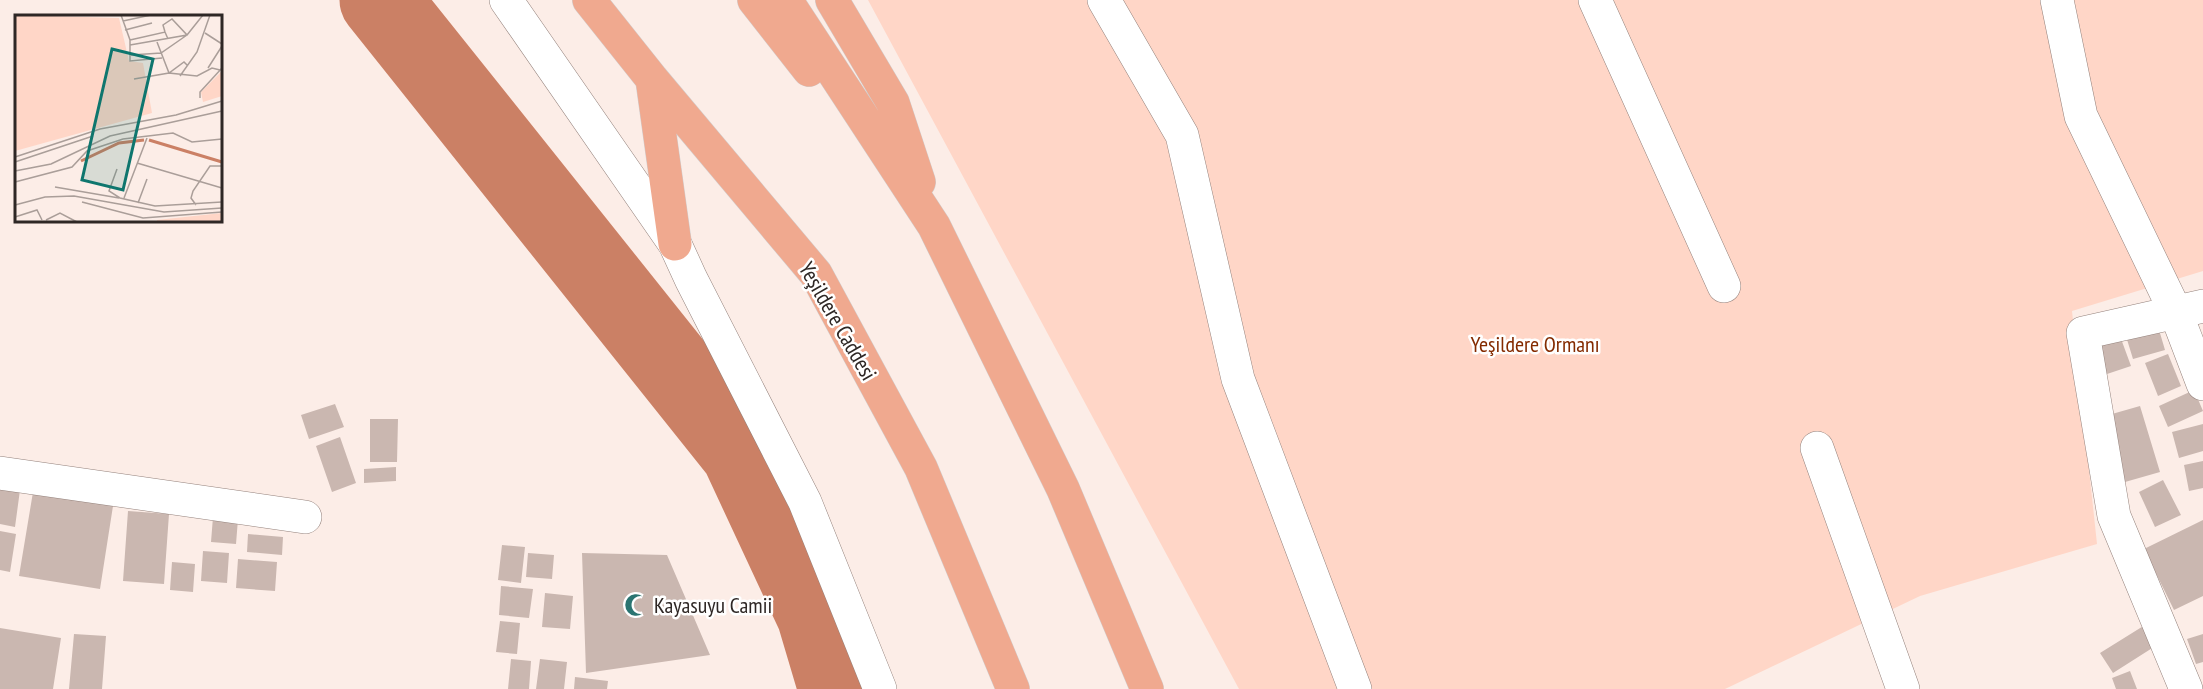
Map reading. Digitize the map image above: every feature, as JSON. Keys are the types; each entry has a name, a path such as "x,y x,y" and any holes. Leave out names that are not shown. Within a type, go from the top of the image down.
{"highway":[{"name":"Yeşildere Caddesi","path":"589,0 651,79 816,274 921,468 1013,689"},
{"path":"754,0 934,226"},
{"path":"786,0 934,226 1063,489 1147,689"},
{"path":"832,0 893,103 934,226"},
{"path":"651,79 675,244"}],"street":[{"path":"506,0 675,244 805,502 880,689"},
{"path":"1104,0 1182,135 1238,379 1355,689"},
{"path":"1594,0 1724,286"},
{"path":"2057,0 2080,116 2190,309 2203,384"},
{"path":"2186,689 2114,516 2083,333 2190,309"},
{"path":"1816,448 1903,689"},
{"path":"0,473 305,518"}],"green space":[{"name":"Yeşildere Ormanı","path":"868,0 2203,0 2203,271 2072,311 2097,544 1920,596 1725,689 1239,689"}],"building":[{"path":"2157,323 2165,350 2133,359 2125,333"},
{"path":"2120,336 2131,366 2101,376 2091,346"},
{"path":"2168,354 2181,386 2158,396 2145,363"},
{"path":"2194,390 2203,411 2168,427 2159,406"},
{"path":"335,404 344,427 309,439 301,415"},
{"path":"2140,406 2160,472 2125,482 2105,416"},
{"path":"370,419 398,419 397,462 370,462"},
{"path":"2203,424 2203,451 2179,458 2172,432"},
{"path":"340,437 356,483 332,492 316,446"},
{"path":"2203,461 2203,488 2189,491 2184,465"},
{"path":"396,467 396,481 364,483 364,469"},
{"path":"2163,480 2181,515 2155,527 2139,492"},
{"path":"0,487 20,490 15,527 0,524"},
{"path":"33,492 113,506 100,589 19,576"},
{"path":"128,511 169,514 164,584 123,581"},
{"path":"213,517 238,519 236,544 211,542"},
{"path":"2203,520 2203,596 2174,610 2144,549"},
{"path":"0,531 16,534 10,572 0,570"},
{"path":"248,534 283,537 282,555 247,552"},
{"path":"502,545 525,547 521,583 498,580"},
{"path":"203,551 229,553 227,583 201,581"},
{"path":"528,553 554,555 552,579 526,577"},
{"name":"Kayasuyu Camii","path":"582,553 667,555 710,655 586,673"},
{"path":"238,559 277,562 275,591 236,588"},
{"path":"172,562 195,564 193,592 170,590"},
{"path":"501,586 533,589 529,618 499,615"},
{"path":"545,593 573,596 570,629 542,627"},
{"path":"500,621 520,623 517,654 496,652"},
{"path":"2145,625 2157,645 2113,673 2100,653"},
{"path":"0,628 61,638 53,689 0,689"},
{"path":"74,634 106,636 102,689 69,689"},
{"path":"2203,634 2203,662 2196,664 2187,639"},
{"path":"511,659 531,661 529,689 508,689"},
{"path":"540,659 567,662 564,689 536,689"},
{"path":"2130,671 2137,689 2116,689 2112,678"},
{"path":"575,677 608,681 607,689 574,689"}],"waterway":[{"path":"380,0 741,452 817,615 839,689"}],"place":[{"name":"Kayasuyu Camii","path":"636,605"}]}
